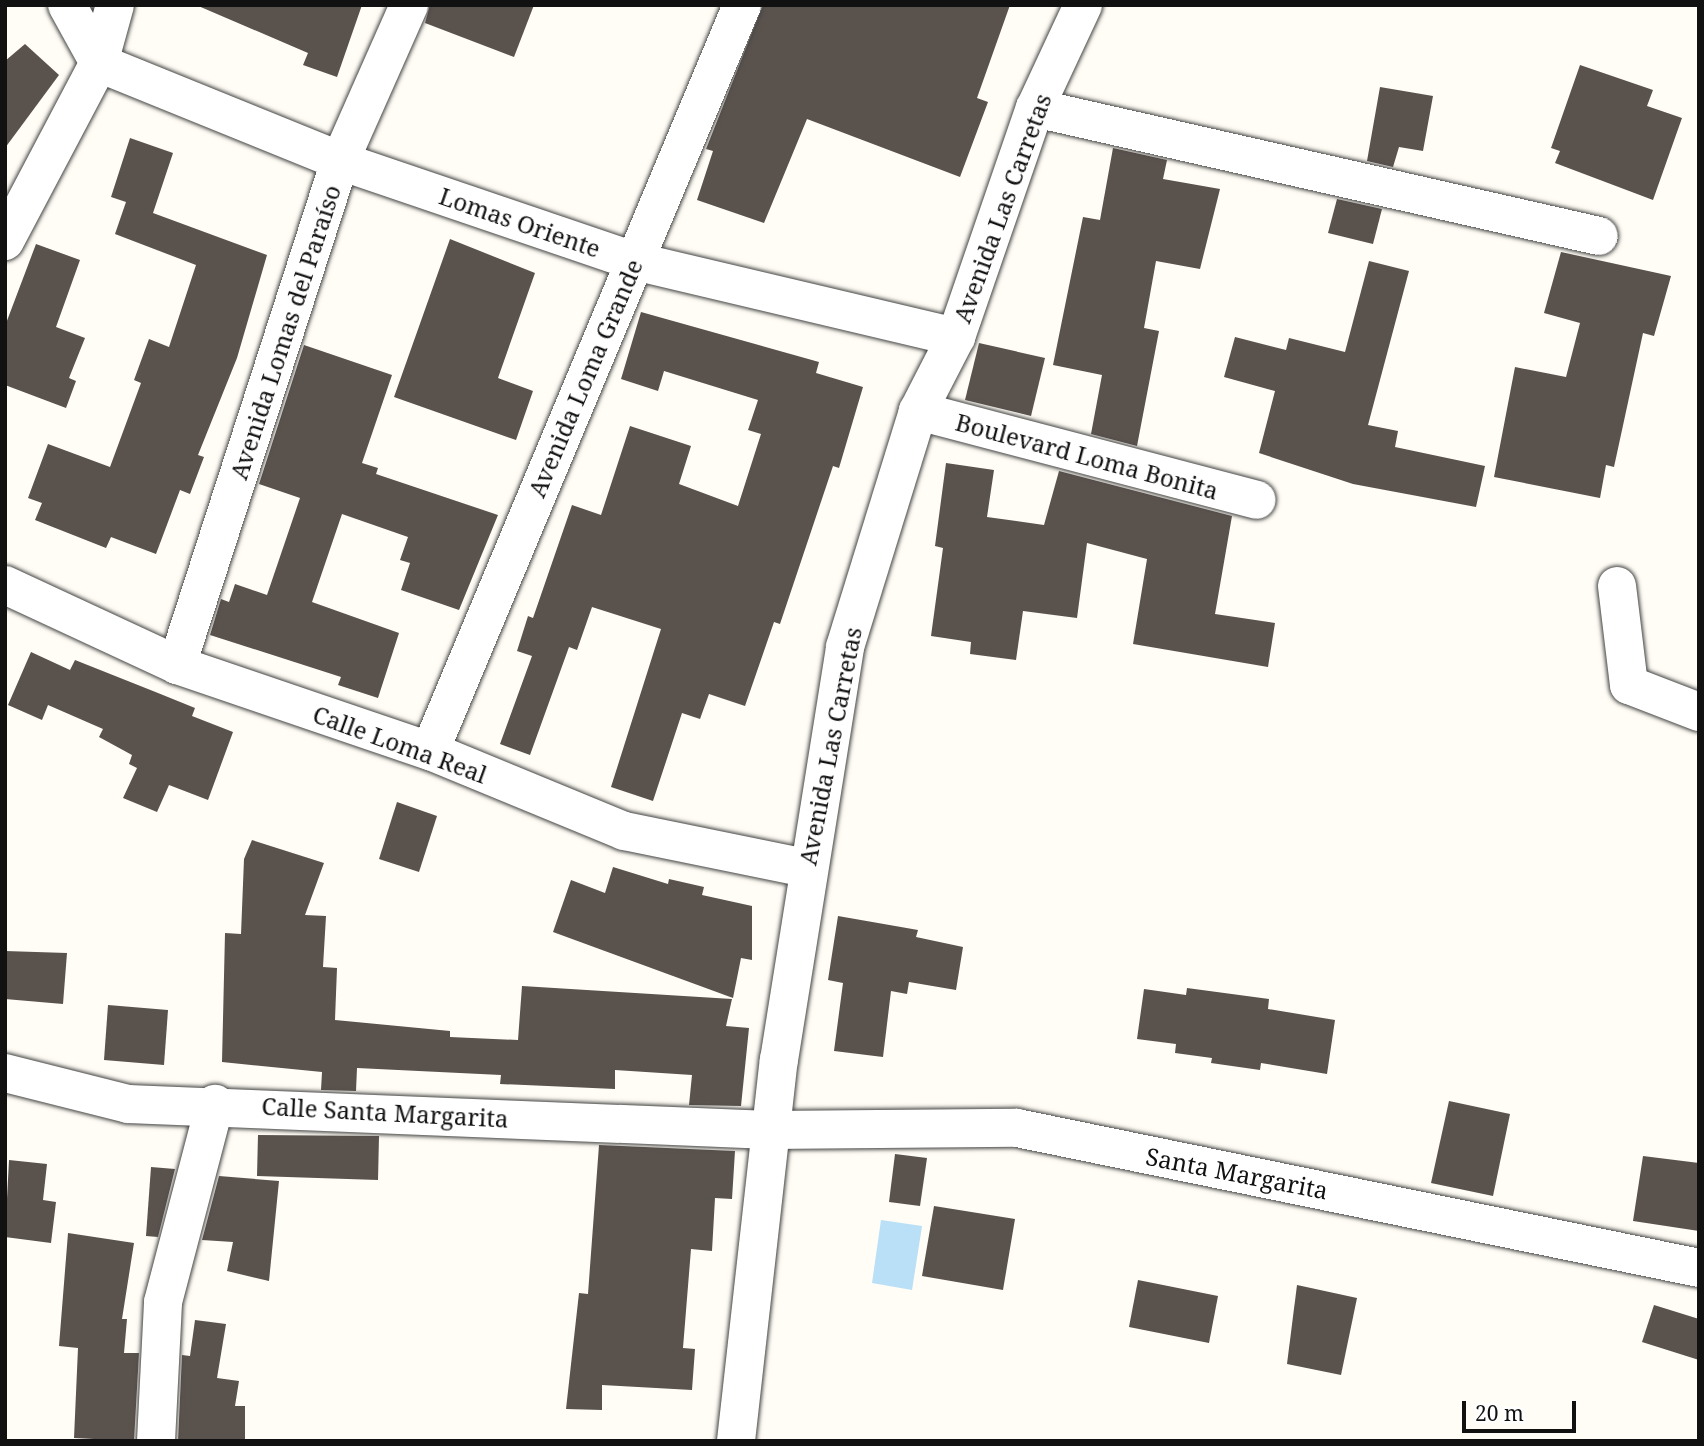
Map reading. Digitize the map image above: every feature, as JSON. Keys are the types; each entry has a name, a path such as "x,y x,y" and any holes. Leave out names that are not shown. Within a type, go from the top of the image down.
{"street":[{"path":"67,5 99,63"},
{"name":"Avenida Lomas del Paraíso","path":"177,665 341,161 409,5"},
{"name":"Avenida Loma Grande","path":"430,751 742,5"},
{"name":"Avenida Las Carretas","path":"736,1441 769,1130 806,868 845,647 918,411 956,337 1035,108 1083,5"},
{"path":"5,241 99,63 108,10"},
{"name":"Lomas Oriente","path":"99,63 341,161 634,261 956,337"},
{"path":"1035,108 1599,236"},
{"name":"Boulevard Loma Bonita","path":"918,411 1257,500"},
{"name":"Calle Loma Real","path":"5,585 177,665 430,751 624,831 806,868"},
{"path":"1617,586 1629,685 1699,712"},
{"name":"Calle Santa Margarita","path":"5,1073 128,1104 215,1104 769,1130"},
{"path":"156,1441 163,1302 215,1104"},
{"name":"Santa Margarita","path":"769,1130 1017,1128 1699,1268"}],"water":[{"path":"881,1220 922,1226 912,1290 872,1283"}],"building":[{"path":"196,5 362,5 337,77 303,65 308,53"},
{"path":"430,5 534,5 514,57 425,23"},
{"path":"763,5 1010,5 977,98 988,102 960,177 807,119 764,223 697,200 713,151 706,149"},
{"path":"25,44 59,75 5,148 5,61"},
{"path":"1580,65 1653,90 1647,106 1682,118 1653,200 1555,163 1560,151 1551,148"},
{"path":"1380,87 1433,96 1423,151 1399,147 1393,167 1367,161"},
{"path":"130,138 173,153 153,213 267,255 237,358 198,455 204,457 190,494 180,490 156,554 111,537 106,548 35,520 42,503 28,498 48,444 110,467 141,383 134,380 149,339 169,347 196,265 115,234 126,202 111,197"},
{"path":"1113,148 1167,160 1163,179 1220,189 1200,269 1156,261 1144,328 1159,331 1137,446 1091,434 1102,375 1053,365 1083,217 1100,220"},
{"path":"1337,199 1382,209 1373,244 1328,233"},
{"path":"450,239 535,273 498,378 533,391 516,440 394,397"},
{"path":"36,244 80,260 56,327 85,338 69,378 76,381 66,408 5,385 5,326"},
{"path":"1561,252 1671,276 1654,336 1643,333 1614,467 1606,465 1600,498 1494,477 1515,367 1566,377 1580,323 1544,313"},
{"path":"1369,261 1409,271 1368,425 1398,431 1395,447 1485,466 1476,507 1353,484 1259,453 1275,391 1224,377 1235,337 1286,350 1289,338 1345,352"},
{"path":"641,312 819,362 816,373 863,387 839,468 833,466 780,624 774,622 745,706 709,694 700,719 682,713 653,801 611,787 661,629 592,607 577,650 569,647 530,755 500,744 532,656 517,651 528,616 533,618 572,505 601,515 630,426 691,446 679,484 738,506 761,434 748,430 758,400 664,371 658,391 621,379"},
{"path":"979,343 1045,358 1031,416 965,400"},
{"path":"304,345 392,375 362,463 378,468 376,474 498,515 459,610 401,590 410,563 400,560 408,537 342,514 312,602 399,633 378,698 338,685 341,677 210,635 221,599 229,602 235,584 267,595 300,498 259,484"},
{"path":"946,463 994,470 987,517 1044,525 1059,471 1232,516 1215,614 1275,623 1268,667 1133,644 1147,559 1087,543 1077,618 1023,611 1016,660 970,654 971,642 931,636 943,548 935,546"},
{"path":"31,652 70,670 75,660 195,708 192,716 233,732 208,800 169,785 157,812 123,798 137,768 129,764 132,755 99,737 103,729 48,705 42,720 8,705"},
{"path":"397,802 437,816 419,872 379,859"},
{"path":"252,840 324,863 305,915 326,916 323,967 337,968 335,1020 450,1031 450,1037 518,1040 522,986 732,999 726,1026 749,1028 741,1106 689,1105 692,1075 615,1070 615,1089 500,1084 501,1075 357,1068 356,1091 321,1090 322,1072 222,1062 225,933 241,934 244,859"},
{"path":"613,867 668,884 669,879 704,887 702,895 752,906 752,960 741,958 733,998 553,932 571,880 605,893"},
{"path":"838,916 918,930 916,937 963,947 956,990 909,982 907,994 891,991 883,1057 834,1051 843,983 828,980"},
{"path":"5,951 67,953 63,1004 5,999"},
{"path":"1187,988 1269,999 1268,1009 1335,1020 1327,1074 1261,1063 1260,1070 1211,1063 1212,1058 1175,1053 1176,1044 1137,1039 1144,989 1186,995"},
{"path":"108,1005 168,1010 164,1065 104,1060"},
{"path":"1449,1101 1510,1114 1493,1196 1431,1183"},
{"path":"258,1135 379,1136 378,1180 257,1176"},
{"path":"599,1145 735,1151 732,1199 715,1198 712,1251 691,1249 683,1348 695,1349 692,1390 602,1385 602,1410 566,1409 579,1293 588,1294"},
{"path":"895,1154 927,1158 920,1206 889,1202"},
{"path":"1643,1156 1699,1163 1699,1231 1633,1221"},
{"path":"9,1160 47,1164 43,1200 56,1202 51,1243 5,1237"},
{"path":"151,1167 175,1169 158,1237 146,1236"},
{"path":"219,1176 279,1181 269,1281 227,1271 233,1242 202,1240"},
{"path":"934,1206 1015,1219 1003,1290 922,1276"},
{"path":"68,1233 134,1243 122,1319 127,1319 124,1353 139,1353 134,1441 74,1438 78,1348 59,1346"},
{"path":"1138,1280 1218,1296 1209,1343 1129,1327"},
{"path":"1297,1285 1357,1298 1341,1375 1287,1364"},
{"path":"1654,1305 1699,1319 1699,1360 1642,1342"},
{"path":"195,1320 226,1324 217,1378 239,1381 235,1406 245,1406 245,1441 178,1441 182,1355 190,1356"}]}
